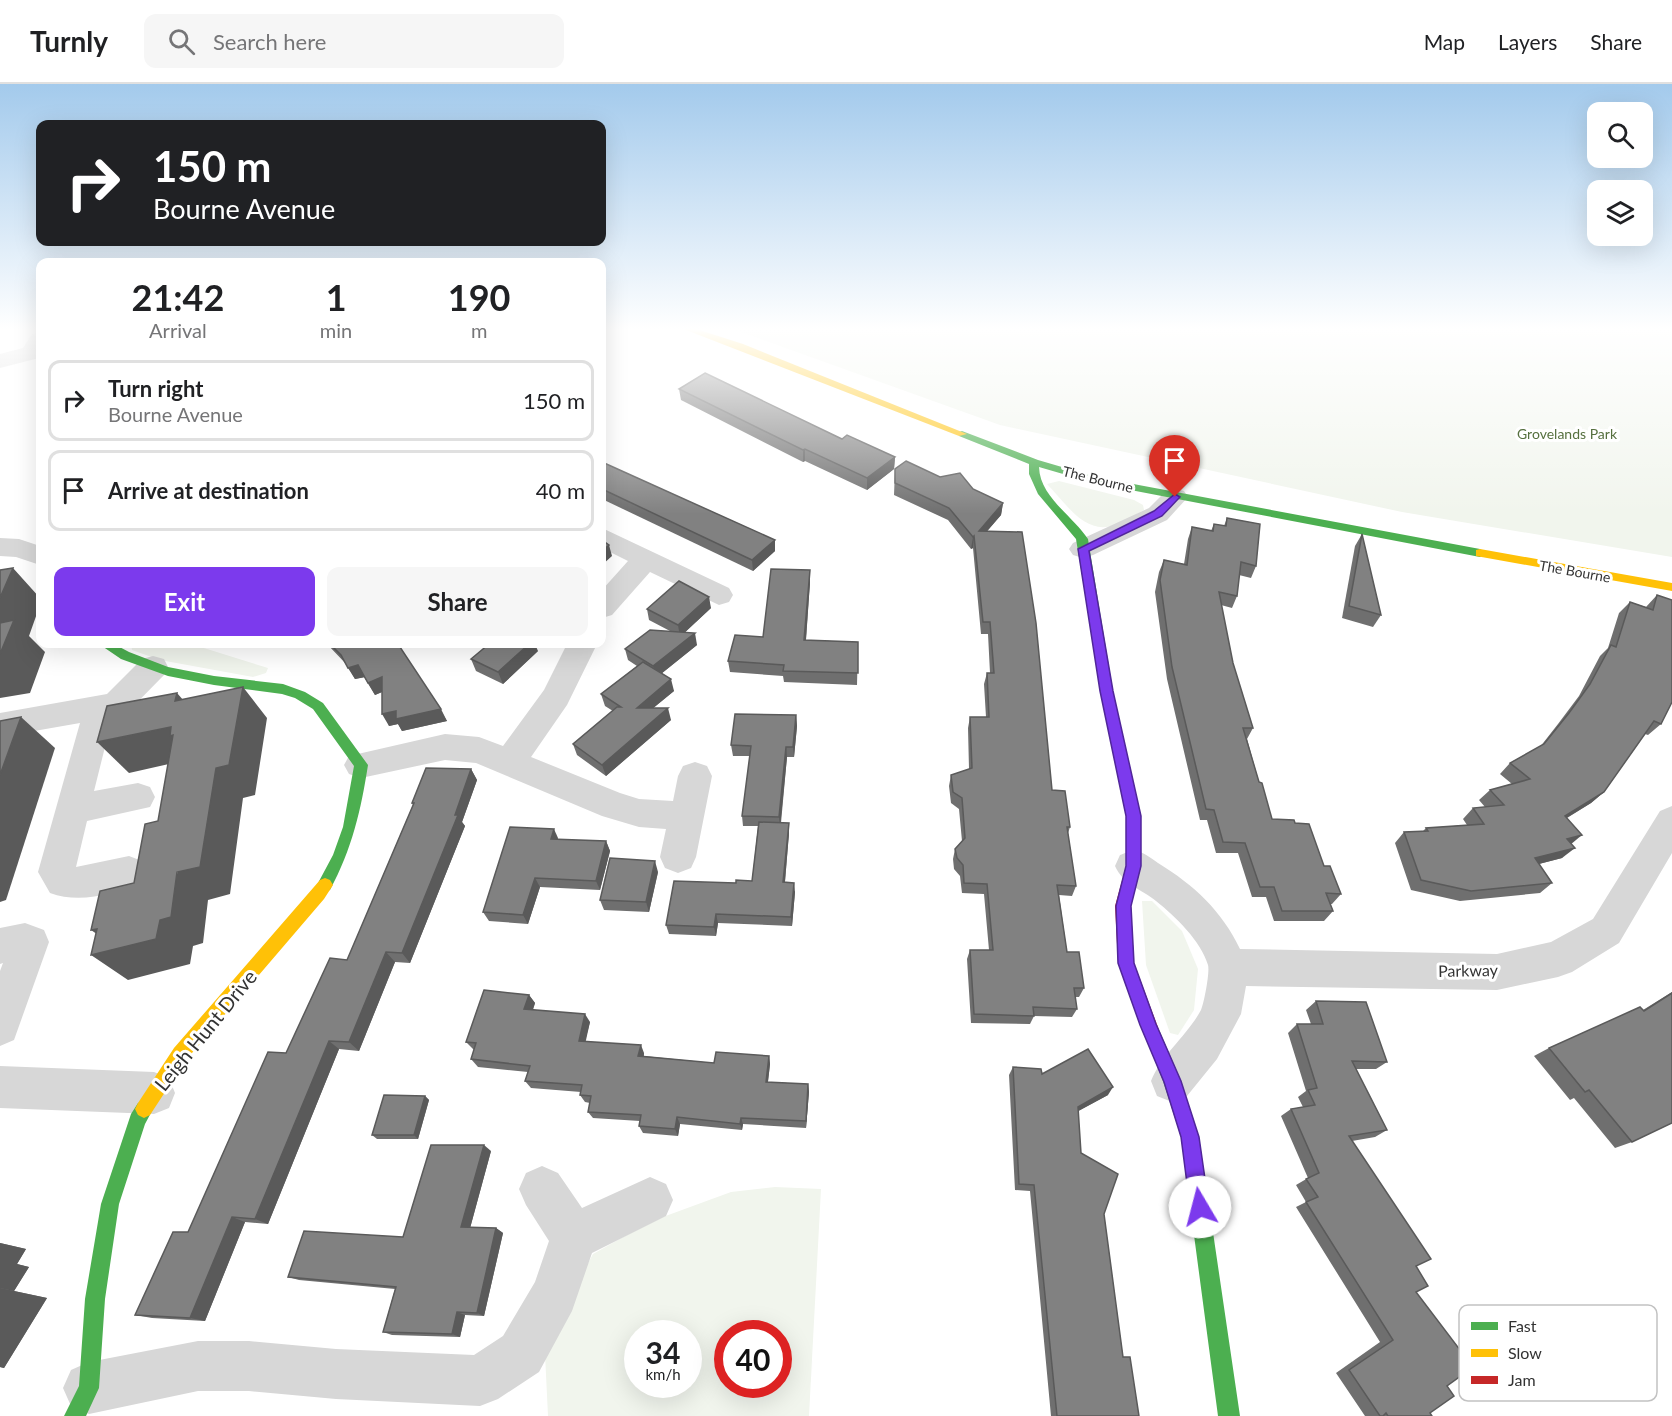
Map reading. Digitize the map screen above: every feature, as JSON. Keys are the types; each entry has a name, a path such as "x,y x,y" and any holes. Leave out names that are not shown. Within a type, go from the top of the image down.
{"street":[{"name":"The Bourne","path":"852,390 1034,462 1094,480 1175,497 1672,587"},
{"path":"1034,462 1032,472 1034,482 1040,492 1074,524 1082,539 1107,691 1134,816 1133,866 1124,906 1126,963 1148,1025 1172,1081 1190,1137 1229,1416"},
{"path":"1083,549 1158,514 1175,497"},
{"path":"606,539 719,595"},
{"path":"0,547 19,548 36,554"},
{"path":"606,604 646,559"},
{"path":"111,648 126,658 175,674 283,689 300,695 318,706 361,765 445,747 478,750 614,806 639,813 686,816"},
{"path":"510,762 556,697 580,648"},
{"path":"129,872 81,883 63,882 56,872 94,726 153,668"},
{"path":"0,725 116,704"},
{"name":"Leigh Hunt Drive","path":"361,765 353,821 338,862 319,894 180,1054 137,1120 110,1204 82,1402 198,1366 249,1366 336,1374 480,1381 521,1354 555,1294 574,1238"},
{"path":"678,857 694,776"},
{"path":"73,809 138,797"},
{"name":"Parkway","path":"1229,967 1497,972 1558,959 1606,931 1672,821"},
{"path":"1133,866 1169,889 1197,915 1217,941 1229,967 1221,1014 1202,1045 1172,1081"},
{"path":"0,946 30,942 0,1026"},
{"path":"0,1088 154,1093"},
{"path":"542,1189 574,1238 650,1200"}],"green space":[{"name":"Grovelands Park","path":"903,390 1672,390 1672,557 1402,512 1000,425"},
{"path":"1059,481 1134,500 1143,505 1144,510 1114,525 1094,526 1085,522 1068,508 1047,484"},
{"path":"132,648 204,648 268,668 266,673 253,677 160,660"},
{"path":"1142,901 1152,901 1182,931 1198,969 1194,1010 1178,1035 1170,1033 1146,965"},
{"path":"775,1187 821,1189 809,1416 548,1416 545,1354 568,1300 593,1254 652,1221 731,1192"}],"building":[{"path":"681,390 741,390 842,439 847,435 895,457 867,478 803,450"},
{"path":"906,461 940,477 960,473 973,489 1003,503 979,531 1022,532 1036,623 1052,790 1065,791 1070,827 1067,827 1076,886 1057,885 1067,952 1079,952 1084,988 1074,988 1077,1009 1033,1007 1034,1016 974,1014 970,950 993,950 987,884 964,883 963,865 957,858 955,849 965,838 962,798 953,792 951,775 972,768 970,717 989,717 987,673 994,673 990,622 983,622 974,536 949,508 895,483 895,469"},
{"path":"606,464 775,540 752,560 606,491"},
{"path":"1227,518 1260,524 1256,566 1241,562 1237,596 1219,592 1233,663 1253,728 1243,728 1272,819 1294,820 1295,823 1309,824 1324,866 1330,866 1341,894 1326,893 1333,911 1282,911 1274,887 1260,887 1245,843 1223,842 1214,810 1206,809 1172,667 1160,580 1164,560 1187,565 1192,527 1213,531 1214,524 1226,526"},
{"path":"1362,534 1381,615 1349,606"},
{"path":"13,568 0,598 0,570"},
{"path":"771,569 810,570 804,640 858,642 858,673 783,671 784,665 728,661 735,635 763,637"},
{"path":"679,581 709,597 678,625 647,609"},
{"path":"1657,595 1672,600 1672,702 1661,724 1654,721 1604,792 1565,816 1582,835 1567,839 1575,848 1535,858 1552,883 1471,891 1421,880 1404,832 1484,824 1473,808 1504,805 1490,790 1530,779 1510,763 1544,744 1569,713 1590,684 1611,645 1616,647 1630,602 1653,610"},
{"path":"14,620 0,654 0,623"},
{"path":"650,630 695,633 653,666 625,649"},
{"path":"334,648 401,648 441,709 396,719 396,711 382,714 382,677 368,683 358,665 348,668"},
{"path":"484,648 525,648 498,672 471,659"},
{"path":"643,662 671,679 637,708 668,708 602,765 573,744 617,707 621,707 601,694"},
{"path":"243,687 229,765 216,768 200,867 177,872 171,917 160,920 156,939 91,955 97,929 91,930 100,891 134,883 145,824 158,821 173,735 170,736 171,727 97,742 107,706 177,693 175,701"},
{"path":"735,714 796,715 793,747 786,747 779,817 742,816 751,746 731,745"},
{"path":"21,717 0,775 0,721"},
{"path":"426,768 471,769 455,815 458,815 402,953 386,952 349,1042 329,1041 255,1219 232,1217 190,1318 135,1315 173,1232 188,1232 268,1052 286,1053 330,958 347,960 414,803 412,803"},
{"path":"759,822 789,823 783,882 794,883 791,917 716,914 714,927 666,925 674,881 736,883 736,880 752,881"},
{"path":"510,827 554,829 551,839 606,841 596,881 535,878 523,915 483,912"},
{"path":"610,858 655,861 646,902 600,900"},
{"path":"484,990 529,995 524,1009 585,1014 579,1041 641,1045 638,1056 714,1063 716,1052 769,1056 766,1082 808,1084 806,1121 741,1118 740,1124 677,1117 675,1129 639,1126 641,1115 588,1112 591,1096 580,1095 582,1085 525,1081 530,1066 471,1059 476,1043 466,1042"},
{"path":"1672,993 1672,1123 1632,1142 1589,1090 1585,1092 1549,1048 1640,1007 1644,1011"},
{"path":"1316,1001 1366,1002 1387,1062 1352,1061 1387,1130 1349,1136 1431,1259 1416,1266 1428,1286 1416,1292 1459,1349 1459,1377 1447,1386 1454,1396 1430,1413 1432,1416 1388,1416 1386,1413 1380,1416 1349,1370 1393,1340 1306,1202 1318,1197 1306,1179 1319,1173 1291,1109 1315,1105 1308,1090 1317,1088 1297,1024 1323,1024"},
{"path":"1088,1049 1113,1087 1078,1107 1081,1153 1118,1174 1104,1214 1123,1357 1130,1357 1139,1416 1057,1416 1034,1185 1019,1184 1013,1067 1041,1069 1042,1074"},
{"path":"384,1095 425,1096 414,1135 372,1135"},
{"path":"431,1145 484,1145 461,1227 496,1228 477,1313 457,1312 452,1334 383,1332 396,1287 288,1277 304,1231 403,1237"}],"traffic: fast":[{"path":"962,434 1034,462 1094,480 1480,553"},
{"path":"1034,462 1034,474 1038,485 1082,539 1107,691 1123,767"},
{"path":"112,648 146,665 168,672 283,689 300,695 318,706 361,765 346,841 325,885"},
{"path":"1154,1038 1172,1081 1190,1137 1229,1416"},
{"path":"75,1416 89,1388 95,1299 110,1204 137,1120 144,1109"}],"traffic: slow":[{"path":"851,390 962,434"},
{"path":"1480,553 1672,587"},
{"path":"144,1109 180,1054 325,885"}],"traffic: jam":[{"path":"1123,767 1134,817 1133,866 1123,906 1126,963 1154,1038"}],"route":[{"path":"1175,497 1158,514 1083,549 1107,691 1134,816 1133,866 1124,906 1126,963 1148,1025 1172,1081 1190,1137 1200,1207"}]}
